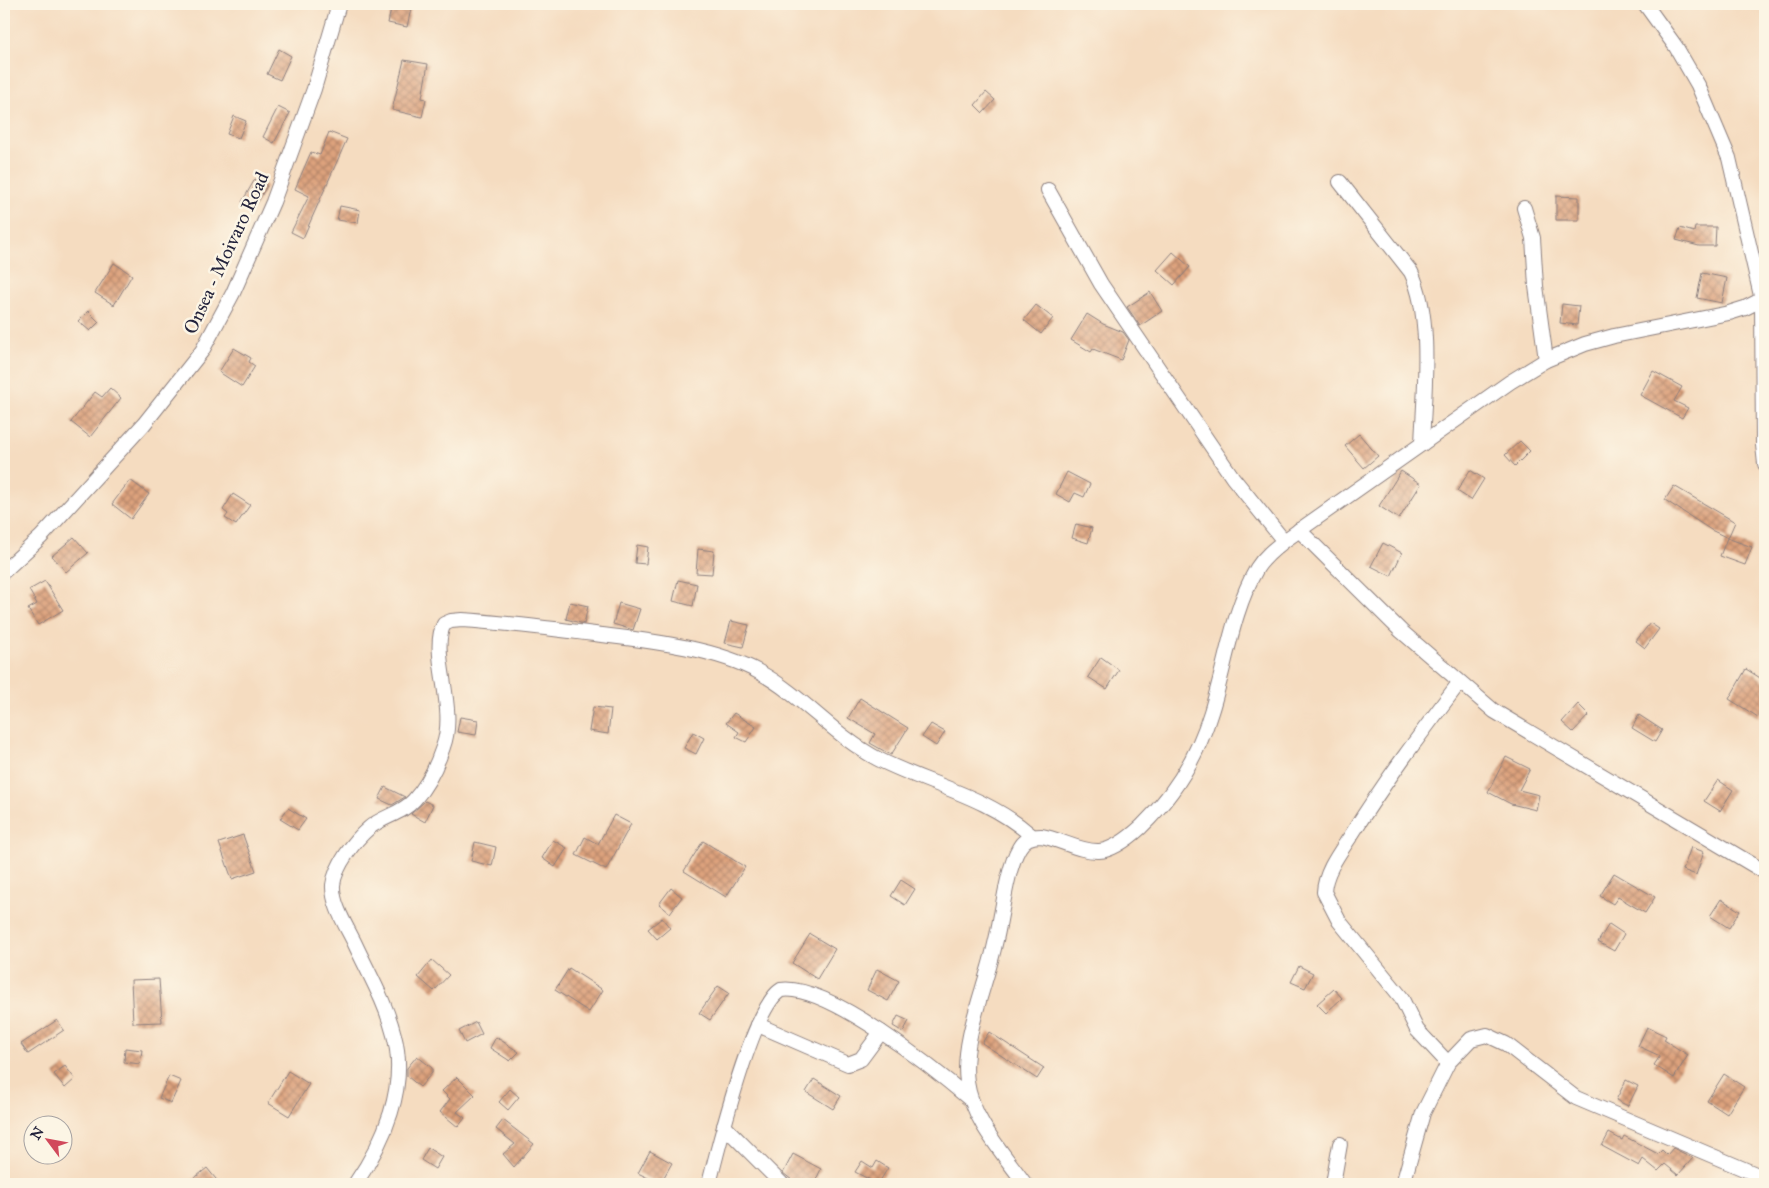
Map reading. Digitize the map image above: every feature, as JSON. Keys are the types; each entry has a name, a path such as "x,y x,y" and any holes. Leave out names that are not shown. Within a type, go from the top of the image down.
{"street":[{"name":"Onsea - Moivaro Road","path":"4,571 41,537 144,424 185,376 206,345 233,293 273,202 314,89 339,4"},
{"path":"1645,4 1694,77 1716,121 1729,158 1764,299 1763,445 1765,464"},
{"path":"1340,182 1411,272 1417,284 1422,300 1424,334 1422,444"},
{"path":"1048,190 1101,284 1233,478 1284,541"},
{"path":"1524,208 1533,238 1536,286 1546,360"},
{"path":"1025,1184 990,1134 972,1101 966,1067 971,1035 987,981 1017,852 1026,839 1032,836 1049,837 1089,850 1105,850 1122,842 1156,812 1172,793 1199,744 1211,714 1250,584 1267,556 1284,541 1510,382 1546,360 1584,344 1729,313 1764,299"},
{"path":"1300,530 1401,631 1459,683 1509,721 1722,844 1765,872"},
{"path":"355,1184 374,1155 388,1121 394,1100 398,1059 395,1037 388,1014 336,904 333,884 344,860 369,828 394,815 414,800 433,771 443,748 449,722 439,639 444,624 462,620 560,628 646,640 736,662 758,671 779,684 838,732 876,758 983,802 1016,822 1032,836"},
{"path":"1448,1063 1418,1030 1400,997 1340,920 1324,892 1327,876 1367,810 1406,753 1459,683"},
{"path":"709,1184 724,1126 758,1025 770,998 780,990 788,988 819,998 881,1032 925,1062 972,1101"},
{"path":"758,1025 848,1064 861,1059 881,1032"},
{"path":"1403,1184 1414,1139 1423,1113 1448,1063 1471,1039 1487,1035 1496,1038 1576,1098 1765,1178"},
{"path":"724,1126 782,1184"},
{"path":"1334,1184 1340,1144"}],"building":[{"path":"392,4 411,9 407,27 388,23"},
{"path":"279,49 291,56 280,80 267,74"},
{"path":"404,60 428,64 422,98 426,99 422,117 392,110"},
{"path":"986,92 995,100 983,113 975,105"},
{"path":"278,107 290,113 274,143 263,137"},
{"path":"234,116 246,121 239,138 227,134"},
{"path":"329,132 347,139 303,238 291,232 309,196 295,189 311,152 320,155"},
{"path":"255,179 267,186 254,208 242,202"},
{"path":"1556,196 1579,197 1579,220 1556,220"},
{"path":"340,206 360,210 358,223 337,220"},
{"path":"1695,227 1716,227 1715,246 1699,246 1676,240 1680,228 1694,232"},
{"path":"1173,252 1190,267 1174,285 1157,270"},
{"path":"114,263 132,275 114,305 95,293"},
{"path":"1702,273 1727,278 1722,303 1697,298"},
{"path":"1150,292 1162,311 1140,326 1127,307"},
{"path":"1562,304 1579,306 1577,325 1560,323"},
{"path":"1036,305 1053,318 1041,334 1024,320"},
{"path":"88,311 99,322 90,331 78,321"},
{"path":"1087,314 1103,324 1123,332 1129,340 1121,360 1093,349 1091,352 1071,340"},
{"path":"234,348 251,358 249,362 255,366 242,387 219,372"},
{"path":"1653,371 1682,387 1674,401 1688,408 1682,418 1640,395"},
{"path":"110,388 121,398 90,437 71,422 95,392 102,397"},
{"path":"1359,434 1378,456 1364,468 1345,446"},
{"path":"1520,441 1530,451 1515,466 1505,455"},
{"path":"1470,470 1484,479 1471,500 1457,491"},
{"path":"1401,471 1421,484 1399,519 1379,506"},
{"path":"1067,472 1090,484 1084,497 1075,493 1070,502 1056,494"},
{"path":"130,480 149,494 131,519 112,504"},
{"path":"1674,486 1735,522 1728,538 1711,530 1665,500"},
{"path":"233,494 250,505 236,525 225,518 228,514 223,510"},
{"path":"1076,524 1092,528 1088,543 1072,538"},
{"path":"74,537 88,553 66,572 52,556"},
{"path":"1727,538 1752,547 1745,565 1720,556"},
{"path":"1383,543 1402,553 1391,576 1371,566"},
{"path":"637,545 648,547 646,564 635,563"},
{"path":"698,549 714,551 712,574 696,573"},
{"path":"678,580 697,584 693,606 673,601"},
{"path":"45,581 63,610 38,625 28,609 37,604 29,590"},
{"path":"570,602 588,606 584,624 566,619"},
{"path":"619,603 640,609 633,630 613,624"},
{"path":"731,621 749,625 743,647 725,643"},
{"path":"1650,623 1659,629 1645,648 1636,641"},
{"path":"1101,657 1119,670 1107,689 1088,677"},
{"path":"1746,669 1765,681 1765,704 1758,717 1729,699"},
{"path":"860,698 908,728 891,755 870,743 875,734 848,718"},
{"path":"1578,704 1589,715 1573,732 1562,722"},
{"path":"593,707 611,709 608,734 589,731"},
{"path":"734,713 756,727 746,742 736,737 739,732 726,723"},
{"path":"1639,715 1662,730 1655,742 1632,728"},
{"path":"460,717 478,720 476,735 457,732"},
{"path":"931,724 945,732 936,746 922,737"},
{"path":"693,732 704,738 696,754 684,748"},
{"path":"1506,757 1530,769 1519,790 1539,795 1536,810 1511,804 1488,792"},
{"path":"1718,780 1733,790 1720,811 1704,801"},
{"path":"385,787 405,797 392,805 379,799"},
{"path":"425,801 433,805 425,822 411,814"},
{"path":"288,808 306,819 298,830 280,819"},
{"path":"614,815 631,824 606,870 576,855 585,837 598,844"},
{"path":"243,835 256,871 232,879 219,843"},
{"path":"553,840 567,848 555,867 542,858"},
{"path":"703,841 745,867 726,897 684,871"},
{"path":"475,842 496,847 492,866 471,861"},
{"path":"1691,847 1704,852 1696,875 1683,870"},
{"path":"1614,873 1655,897 1645,913 1618,897 1613,904 1600,896"},
{"path":"901,880 915,889 905,905 891,896"},
{"path":"671,888 682,897 670,913 659,904"},
{"path":"1721,899 1740,911 1729,928 1710,916"},
{"path":"662,918 670,928 657,939 648,929"},
{"path":"1609,924 1624,934 1614,951 1598,942"},
{"path":"810,934 835,949 817,979 792,963"},
{"path":"432,960 449,975 434,991 418,977"},
{"path":"1299,966 1313,973 1305,988 1291,982"},
{"path":"569,968 603,990 589,1012 555,990"},
{"path":"877,969 899,981 888,1001 867,990"},
{"path":"159,979 162,1022 133,1023 131,980"},
{"path":"718,986 729,993 710,1020 699,1013"},
{"path":"1334,989 1342,998 1326,1013 1317,1004"},
{"path":"898,1016 909,1021 903,1032 893,1026"},
{"path":"57,1020 64,1030 28,1054 21,1044"},
{"path":"476,1022 482,1034 465,1043 459,1031"},
{"path":"1647,1027 1666,1036 1664,1040 1688,1055 1674,1078 1654,1065 1660,1056 1638,1046"},
{"path":"989,1032 1044,1068 1037,1079 982,1043"},
{"path":"496,1037 519,1052 510,1061 490,1048"},
{"path":"125,1048 142,1050 140,1064 124,1062"},
{"path":"417,1056 432,1068 432,1073 420,1087 407,1076 407,1068"},
{"path":"65,1066 75,1079 65,1088 54,1074"},
{"path":"288,1071 309,1084 289,1116 268,1103"},
{"path":"1724,1074 1744,1087 1727,1114 1707,1101"},
{"path":"169,1076 181,1081 171,1103 159,1098"},
{"path":"457,1077 475,1095 457,1112 465,1118 458,1127 440,1112 450,1099 442,1091"},
{"path":"814,1079 841,1096 833,1109 806,1092"},
{"path":"1626,1080 1638,1086 1628,1106 1616,1100"},
{"path":"510,1089 519,1097 508,1110 499,1102"},
{"path":"503,1120 534,1144 514,1167 503,1154 515,1144 496,1129"},
{"path":"1609,1133 1622,1140 1624,1136 1658,1154 1662,1150 1667,1155 1673,1148 1693,1158 1678,1175 1665,1164 1658,1171 1643,1159 1639,1166 1602,1146"},
{"path":"428,1148 442,1157 435,1169 421,1160"},
{"path":"650,1151 672,1163 660,1184 638,1173"},
{"path":"793,1154 821,1169 814,1184 797,1184 783,1173"},
{"path":"862,1161 873,1168 877,1161 888,1168 878,1184 855,1172"},
{"path":"207,1168 220,1184 187,1184"}]}
